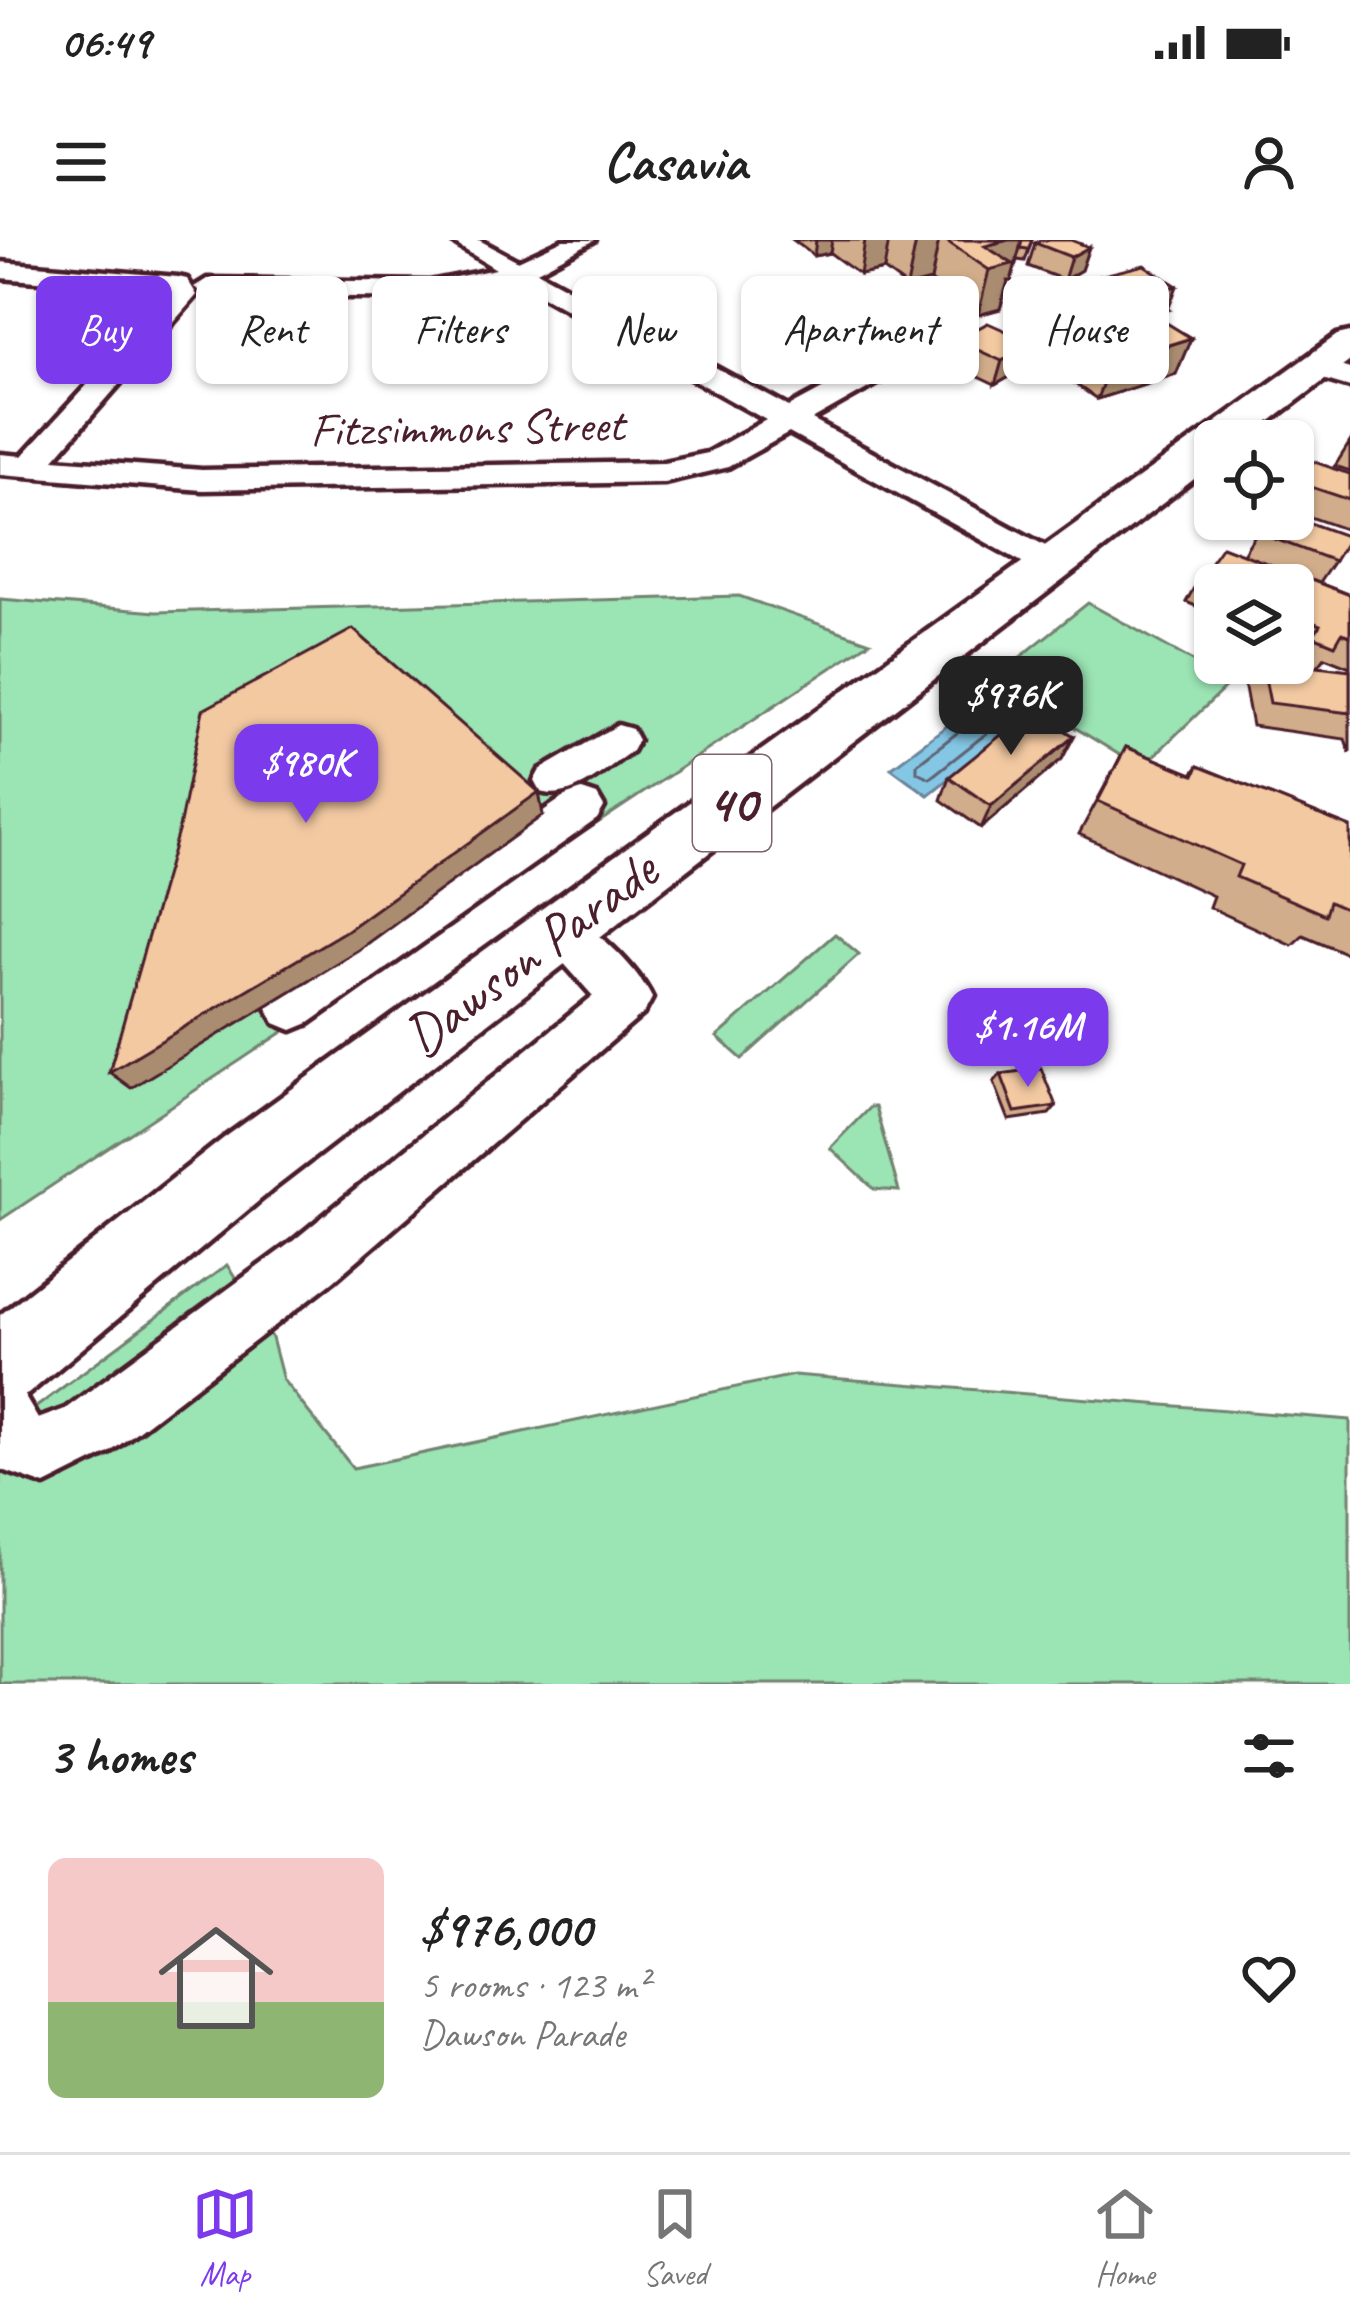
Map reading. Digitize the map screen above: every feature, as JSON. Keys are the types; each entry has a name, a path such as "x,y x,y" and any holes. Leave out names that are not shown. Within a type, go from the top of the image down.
{"main road":[{"name":"Dawson Parade","path":"1253,420 1333,373 1350,343"},
{"name":"Dawson Parade","path":"0,1366 249,1163 1194,458"},
{"name":"Dawson Parade","path":"0,1312 249,1163"}],"street":[{"path":"461,240 1052,564"},
{"path":"0,270 190,289 430,290 515,269 583,240"},
{"path":"15,465 190,289"},
{"name":"Fitzsimmons Street","path":"15,465 202,480 664,472 717,460 857,384"},
{"path":"292,1008 568,794 618,740"},
{"path":"0,1414 17,1444 45,1453 87,1431 313,1262 627,998 559,931"}],"green space":[{"path":"739,596 870,642 0,1220 0,599 156,612"},
{"path":"1088,603 1194,662 1194,684 1229,684 1141,768 994,678"},
{"path":"835,934 859,954 742,1059 717,1037"},
{"path":"875,1107 899,1191 874,1189 830,1148"},
{"path":"227,1265 272,1338 283,1380 353,1468 794,1375 1350,1420 1350,1684 0,1684 0,1434"}],"water":[{"path":"977,703 1014,727 928,795 891,768"}],"building":[{"path":"945,240 1008,240 985,246 1013,264 989,270"},
{"path":"1071,240 1089,247 1071,257 1035,243"},
{"path":"1144,265 1161,276 1099,276"},
{"path":"988,323 1003,330 1003,360 979,350 979,328"},
{"path":"1169,324 1191,338 1169,345"},
{"path":"1314,462 1350,474 1350,500 1314,488"},
{"path":"1314,524 1349,537 1334,561 1278,540 1314,540"},
{"path":"1222,546 1269,564 1209,564"},
{"path":"1314,581 1350,595 1350,636 1342,633 1335,645 1314,636 1320,625 1314,623"},
{"path":"353,629 539,792 347,930 109,1072 179,828 203,710"},
{"path":"1314,666 1350,670 1350,713 1270,703 1266,684 1314,684"},
{"path":"1032,710 1074,736 991,806 949,777"},
{"path":"1126,747 1194,775 1198,766 1350,827 1350,911 1329,902 1325,915 1236,877 1241,865 1098,801"},
{"path":"1041,1068 1056,1106 1015,1112 1001,1074"}]}
